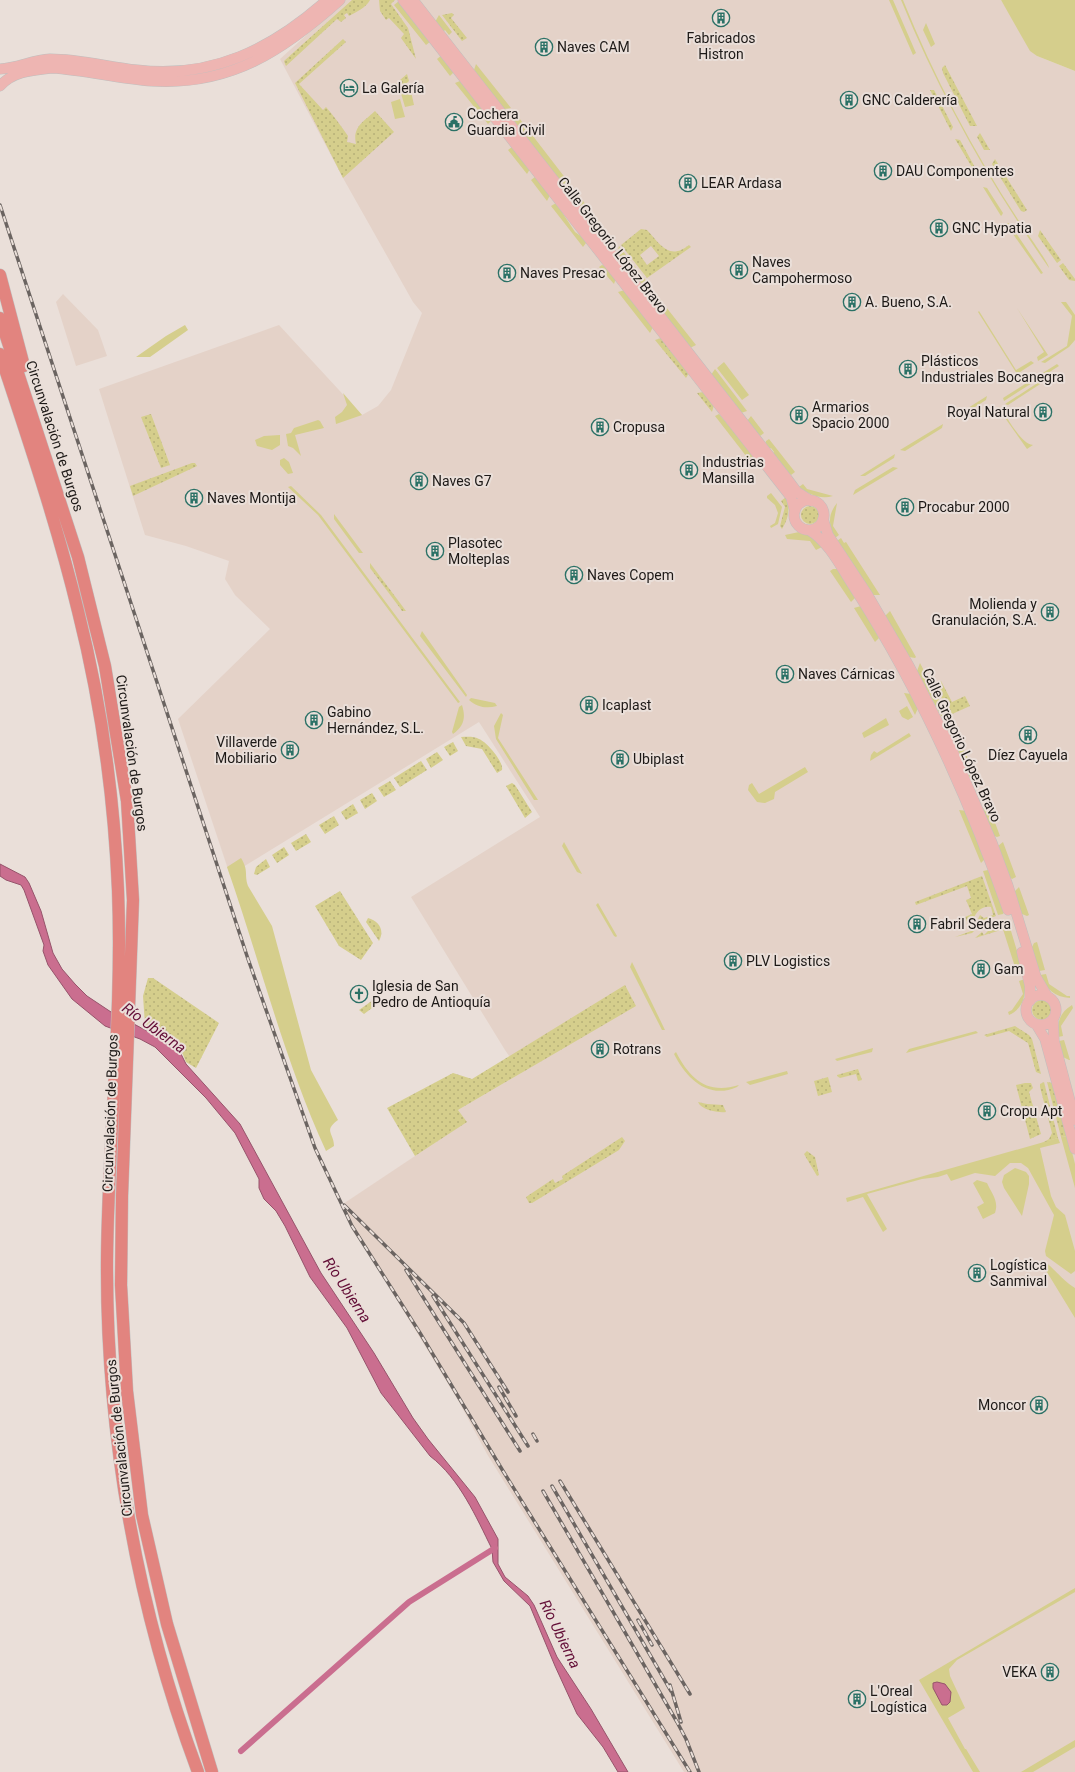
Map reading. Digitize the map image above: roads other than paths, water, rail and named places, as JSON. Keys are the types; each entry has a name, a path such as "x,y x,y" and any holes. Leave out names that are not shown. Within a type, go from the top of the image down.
{"highway":[{"path":"0,275 22,359 46,440 54,480"},
{"name":"Circunvalación de Burgos","path":"0,318 78,557 105,666 127,801 133,900 122,1196 121,1284 127,1390 142,1515 167,1624 212,1772"},
{"name":"Circunvalación de Burgos","path":"0,354 40,477 78,608 100,716 112,805 116,857 118,961 107,1261 109,1341 114,1413 137,1560 152,1624 178,1714 198,1772"},
{"path":"0,380 40,477"}],"main road":[{"path":"0,69 49,59 163,72 206,67 237,58 263,47 303,21 327,0"},
{"path":"0,86 14,76 52,68 153,81 188,79 215,75 246,65 273,52 306,30 340,0"},
{"name":"Calle Gregorio López Bravo","path":"403,0 791,497 795,511"},
{"name":"Calle Gregorio López Bravo","path":"414,0 791,485 797,492 811,501"},
{"path":"811,501 821,507 824,513 823,519 819,526 809,530 802,528 797,524 795,511 801,503 811,501"},
{"name":"Calle Gregorio López Bravo","path":"823,519 828,535 867,594 909,666 953,752 992,843 1008,886 1036,977 1047,996"},
{"name":"Calle Gregorio López Bravo","path":"809,530 821,538 872,616 905,674 940,742 968,803 1010,914 1028,976 1030,1001"},
{"path":"1075,1120 1054,1041 1053,1019 1056,1012 1055,1005 1047,996 1037,996 1030,1001 1027,1008 1028,1015 1031,1021 1036,1024 1045,1039 1075,1149"},
{"path":"1036,1024 1045,1024 1053,1019"}],"waterway":[{"path":"241,1751 409,1602 495,1548"}],"railway":[{"path":"0,205 248,959 315,1148 352,1226 420,1333 503,1471 690,1772"},
{"path":"344,1205 464,1323 508,1392"},
{"path":"406,1270 520,1451"},
{"path":"433,1296 528,1446"},
{"path":"499,1387 516,1416"},
{"path":"533,1434 537,1441"},
{"path":"560,1481 690,1694"},
{"path":"552,1486 671,1691"},
{"path":"543,1491 677,1722 686,1739 699,1772"},
{"path":"638,1620 652,1645"},
{"path":"670,1685 681,1722"}],"place":[{"name":"Fabricados Histron","path":"721,18"},
{"name":"Naves CAM","path":"544,47"},
{"name":"La Galería","path":"349,88"},
{"name":"GNC Calderería","path":"849,100"},
{"name":"Cochera Guardia Civil","path":"454,122"},
{"name":"DAU Componentes","path":"883,171"},
{"name":"LEAR Ardasa","path":"688,183"},
{"name":"GNC Hypatia","path":"939,228"},
{"name":"Naves Campohermoso","path":"739,270"},
{"name":"Naves Presac","path":"507,273"},
{"name":"A. Bueno, S.A.","path":"852,302"},
{"name":"Plásticos Industriales Bocanegra","path":"908,369"},
{"name":"Royal Natural","path":"1043,412"},
{"name":"Armarios Spacio 2000","path":"799,415"},
{"name":"Cropusa","path":"600,427"},
{"name":"Industrias Mansilla","path":"689,470"},
{"name":"Naves G7","path":"419,481"},
{"name":"Naves Montija","path":"194,498"},
{"name":"Procabur 2000","path":"905,507"},
{"name":"Plasotec Molteplas","path":"435,551"},
{"name":"Naves Copem","path":"574,575"},
{"name":"Molienda y Granulación, S.A.","path":"1050,612"},
{"name":"Naves Cárnicas","path":"785,674"},
{"name":"Icaplast","path":"589,705"},
{"name":"Gabino Hernández, S.L.","path":"314,720"},
{"name":"Díez Cayuela","path":"1028,735"},
{"name":"Villaverde Mobiliario","path":"290,750"},
{"name":"Ubiplast","path":"620,759"},
{"name":"Fabril Sedera","path":"917,924"},
{"name":"PLV Logistics","path":"733,961"},
{"name":"Gam","path":"981,969"},
{"name":"Iglesia de San Pedro de Antioquía","path":"359,994"},
{"name":"Rotrans","path":"600,1049"},
{"name":"Cropu Apt","path":"987,1111"},
{"name":"Logística Sanmival","path":"977,1273"},
{"name":"Moncor","path":"1039,1405"},
{"name":"VEKA","path":"1050,1672"},
{"name":"L'Oreal Logística","path":"857,1699"}],"water label":[{"name":"Río Ubierna","path":"154,1028"},
{"name":"Río Ubierna","path":"347,1290"},
{"name":"Río Ubierna","path":"560,1634"}]}
